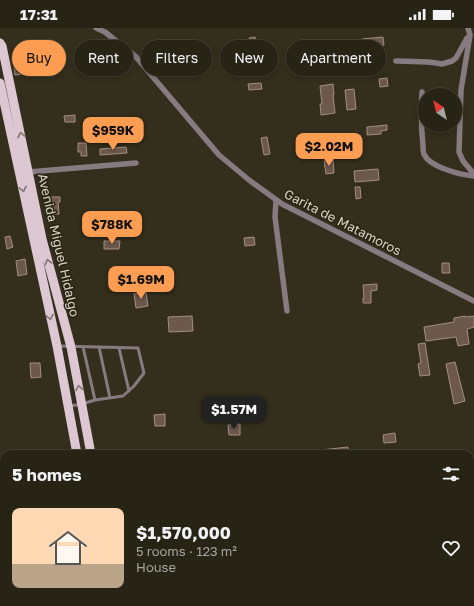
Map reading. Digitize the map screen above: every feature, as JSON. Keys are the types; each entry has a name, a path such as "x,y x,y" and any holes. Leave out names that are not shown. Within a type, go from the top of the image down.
{"main road":[{"name":"Avenida Miguel Hidalgo","path":"0,43 2,46 20,154 38,240 77,450"},
{"name":"Avenida Miguel Hidalgo","path":"0,83 20,154 28,172 38,240 71,347 90,450"}],"street":[{"name":"Garita de Matamoros","path":"96,28 104,30 136,57 219,155 276,200 474,301"},
{"path":"468,28 470,35 461,90 459,152 463,161 473,174"},
{"path":"396,61 428,62 436,64 452,62 470,35"},
{"path":"421,132 424,154 430,162 463,175 473,174"},
{"path":"28,172 136,163"},
{"path":"276,200 275,217 287,311"}],"lane":[{"path":"57,346 138,348 144,373 134,386 123,396 69,406"},
{"path":"83,347 95,400"},
{"path":"99,347 110,398"},
{"path":"119,348 129,391"}],"building":[{"path":"255,37 256,40 249,40 249,38"},
{"path":"383,37 383,40 362,40"},
{"path":"387,78 388,86 380,87 379,79"},
{"path":"261,83 262,89 249,90 248,84"},
{"path":"333,84 335,113 321,115 320,104 322,104 320,86"},
{"path":"354,89 356,109 347,110 345,90"},
{"path":"75,115 75,122 65,122 64,116"},
{"path":"387,125 387,130 381,131 381,134 367,135 367,127"},
{"path":"267,137 270,154 264,155 261,138"},
{"path":"78,143 86,143 87,156 81,156 81,152 78,152"},
{"path":"126,147 127,153 100,155 100,149"},
{"path":"333,159 334,173 326,174 324,161"},
{"path":"378,169 379,180 355,182 354,171"},
{"path":"355,187 360,187 361,198 356,199"},
{"path":"49,197 60,197 60,202 58,202 59,214 52,214"},
{"path":"10,236 13,247 7,249 5,237"},
{"path":"254,237 255,245 245,246 244,238"},
{"path":"104,241 120,241 119,249 104,249"},
{"path":"25,259 27,274 18,276 16,261"},
{"path":"442,263 449,263 450,273 442,273"},
{"path":"377,284 377,290 371,291 371,303 363,303 363,285"},
{"path":"146,292 148,306 136,308 134,294"},
{"path":"192,316 193,331 169,332 168,317"},
{"path":"474,316 474,327 467,329 469,344 458,346 456,337 426,341 424,327 454,322 454,318"},
{"path":"425,343 430,375 420,376 418,364 421,363 418,344"},
{"path":"455,362 465,401 454,404 446,364"},
{"path":"30,363 40,363 41,377 31,378"},
{"path":"165,414 165,426 155,426 154,415"},
{"path":"240,424 240,435 229,435 228,425"},
{"path":"395,433 396,442 384,443 383,435"},
{"path":"348,447 348,450 321,450"}]}
